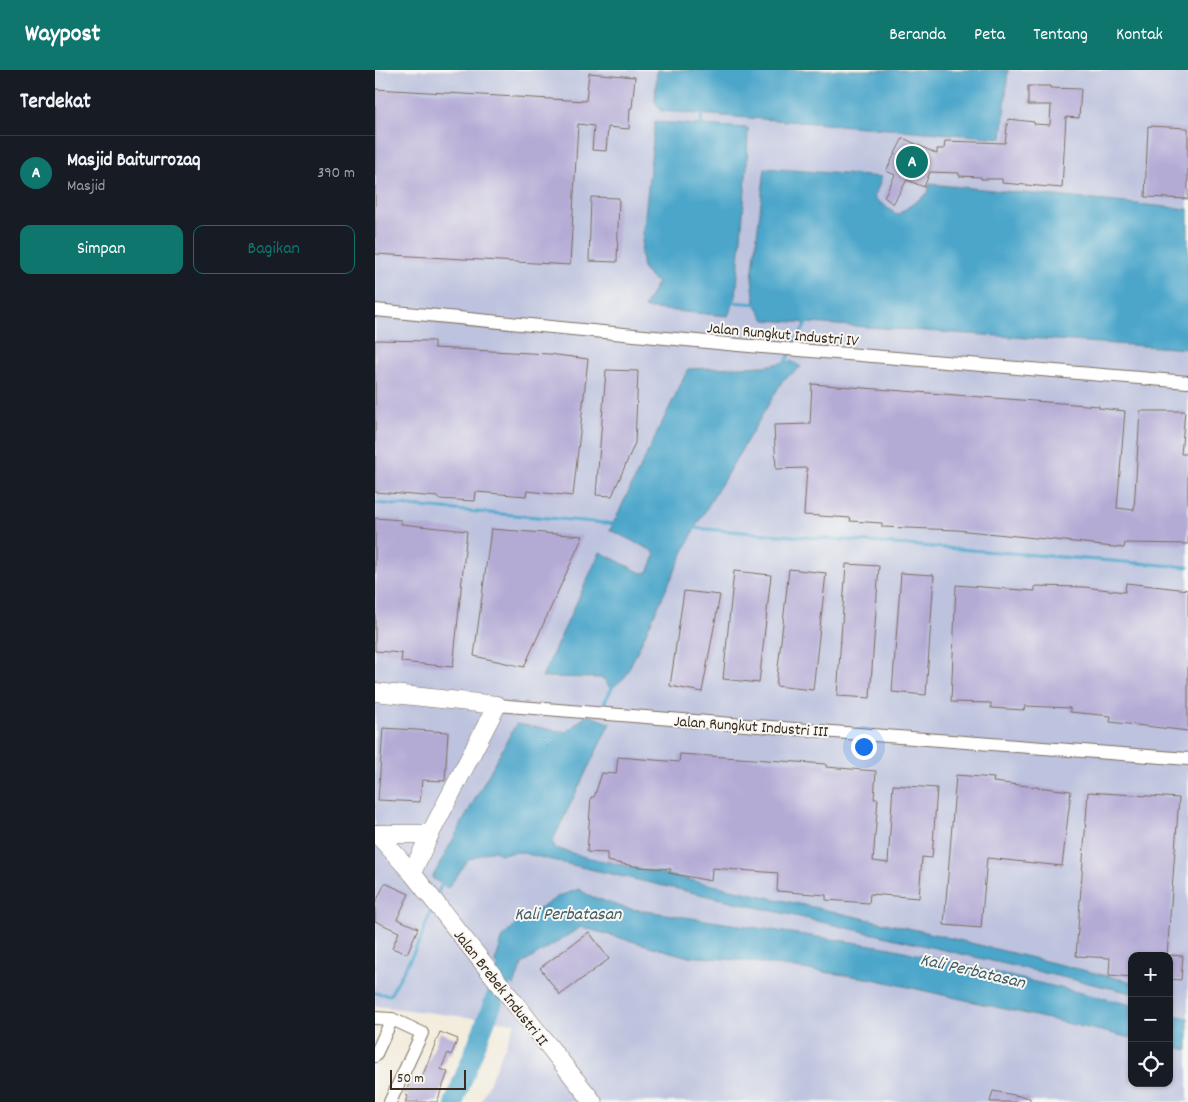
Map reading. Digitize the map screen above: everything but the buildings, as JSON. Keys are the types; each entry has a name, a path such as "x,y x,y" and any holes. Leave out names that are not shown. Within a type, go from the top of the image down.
{"street":[{"name":"Jalan Rungkut Industri IV","path":"375,310 780,349 1188,382"},
{"name":"Jalan Rungkut Industri III","path":"375,692 497,705 1188,759"},
{"path":"412,873 430,834 497,705"},
{"path":"376,834 430,834"},
{"name":"Jalan Brebek Industri II","path":"376,834 412,873 593,1102"},
{"path":"375,1018 392,1020 422,1033 390,1102"},
{"path":"375,1056 392,1020"}],"shaded area":[{"path":"375,70 1188,70 1188,1102 481,1102 515,1023 375,1006"}],"water":[{"path":"657,70 1008,70 1002,138 661,111 655,101"},
{"path":"655,122 748,128 747,166 736,297 728,316 644,308 657,283 643,270 641,253"},
{"path":"765,168 882,177 874,198 897,215 928,193 930,184 1188,209 1188,349 765,320 755,303 752,278"},
{"path":"791,361 801,367 783,380 695,528 625,677 611,689 603,678 542,677 600,552 641,573 648,572 655,556 653,551 610,530 688,369 765,366"},
{"path":"587,715 610,723 552,842 556,848 581,856 921,931 1128,981 1128,992 519,852 500,854 493,850 468,860 448,888 432,878 516,724 566,732"},
{"name":"Kali Perbatasan","path":"579,889 590,896 625,908 891,948 1128,1004 1128,1037 873,979 740,960 685,956 581,927 522,964 514,986 495,962 503,937 515,925 559,896"},
{"path":"1173,1015 1188,1018 1188,1050 1173,1047"}],"waterway":[{"path":"701,127 702,111"},
{"path":"730,302 759,304"},
{"path":"793,347 808,320"},
{"path":"784,365 790,353"},
{"path":"375,503 616,524"},
{"path":"692,528 1188,567"},
{"path":"601,709 613,686"},
{"path":"437,895 443,881"},
{"path":"375,993 390,995 419,943 432,908"},
{"name":"Kali Perbatasan","path":"454,1102 514,950"}],"place":[{"name":"Masjid Baiturrozaq","path":"912,162"}]}
